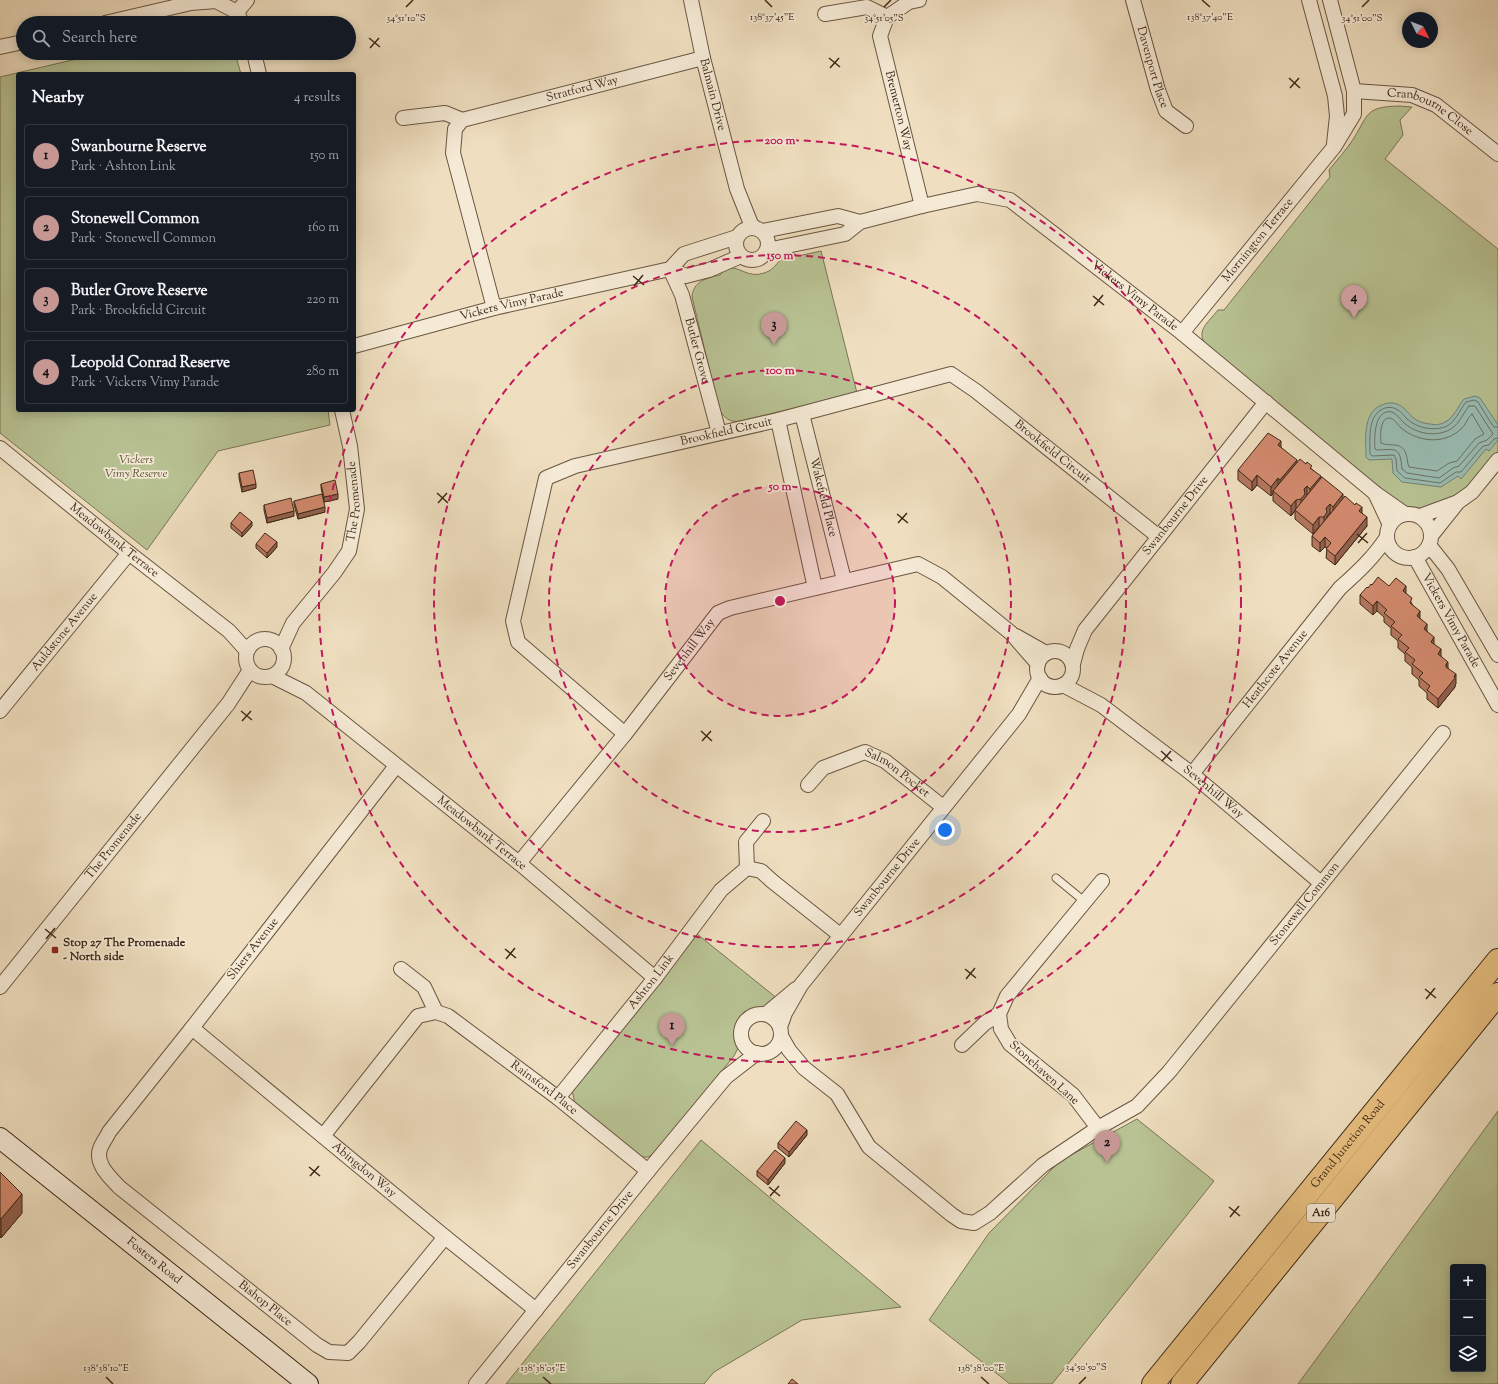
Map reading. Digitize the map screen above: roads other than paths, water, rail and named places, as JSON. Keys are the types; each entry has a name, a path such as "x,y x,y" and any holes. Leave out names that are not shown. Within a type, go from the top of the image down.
{"highway":[{"name":"Grand Junction Road","path":"1153,1384 1498,960"},
{"name":"Grand Junction Road","path":"1182,1384 1498,994"}],"main road":[{"name":"Fosters Road","path":"0,1138 308,1384"}],"street":[{"path":"239,16 247,0"},
{"name":"Balmain Drive","path":"691,0 703,58 737,189 751,224 759,229"},
{"path":"825,14 867,7 887,17 909,2 919,0"},
{"name":"Davenport Place","path":"1133,0 1158,90 1166,111 1186,126"},
{"path":"1309,0 1334,96 1336,116 1334,147"},
{"name":"Mornington Terrace","path":"1182,333 1334,147 1354,114 1354,91 1330,0"},
{"path":"135,16 191,3 216,2 237,16"},
{"name":"Bremerton Way","path":"887,17 880,36 922,206"},
{"path":"0,47 16,44"},
{"name":"Stratford Way","path":"462,120 703,58"},
{"path":"256,60 259,72"},
{"name":"Cranbourne Close","path":"1354,91 1412,94 1436,105 1498,154"},
{"path":"404,118 444,113 462,120 455,128 453,153 494,308"},
{"name":"Balmain Drive","path":"737,189 739,235"},
{"name":"Vickers Vimy Parade","path":"767,250 799,242 845,234 860,222 977,194 1010,200 1182,333 1375,493 1405,514"},
{"name":"Vickers Vimy Parade","path":"759,229 838,216 860,222"},
{"path":"744,229 759,229 768,240 767,250 756,260 745,259 736,248 739,235 744,229"},
{"path":"739,235 684,254 670,269 686,276 709,270 741,256"},
{"name":"Vickers Vimy Parade","path":"356,345 494,308 670,269"},
{"name":"Butler Grove","path":"670,269 682,295 719,433"},
{"name":"Brookfield Circuit","path":"625,734 518,642 513,622 546,478 575,466 778,420 951,374 976,391 1159,537"},
{"name":"Swanbourne Drive","path":"1073,669 1077,649 1085,630 1266,402"},
{"name":"The Promenade","path":"281,649 293,623 334,573 349,551 357,509 350,446 342,412"},
{"name":"Wakefield Place","path":"802,414 844,580"},
{"path":"778,420 815,588"},
{"name":"Meadowbank Terrace","path":"0,448 129,553 229,631 256,644"},
{"path":"1420,516 1458,502 1472,492 1498,460"},
{"name":"Vickers Vimy Parade","path":"1375,493 1389,531"},
{"path":"1430,541 1428,525 1420,516 1413,514 1399,516 1389,531 1388,543 1391,549 1408,557 1426,550 1430,541 1458,502"},
{"name":"Heathcote Avenue","path":"1192,774 1340,588 1363,568 1378,551 1389,531"},
{"name":"Vickers Vimy Parade","path":"1430,541 1498,655"},
{"name":"Auldstone Avenue","path":"0,711 129,553"},
{"name":"Vickers Vimy Parade","path":"1408,557 1498,705"},
{"name":"Heathcote Avenue","path":"1363,568 1385,558 1408,557"},
{"name":"Sevenhill Way","path":"520,863 625,734 718,613 730,608 844,580 918,564 942,577 1011,633 1048,656"},
{"name":"The Promenade","path":"256,644 293,623"},
{"name":"Swanbourne Drive","path":"1048,656 1085,630"},
{"path":"274,642 281,649 284,657 279,670 260,674 246,662 256,644 274,642"},
{"path":"1065,653 1070,658 1073,669 1068,682 1051,683 1038,674 1048,656 1065,653"},
{"name":"Meadowbank Terrace","path":"282,664 306,693 520,863 655,978"},
{"name":"Sevenhill Way","path":"1073,669 1101,705"},
{"name":"The Promenade","path":"0,987 228,704 260,674"},
{"name":"Meadowbank Terrace","path":"260,674 306,693"},
{"name":"Swanbourne Drive","path":"781,1031 785,1013 801,985 1019,714 1051,683"},
{"name":"Sevenhill Way","path":"1051,683 1101,705 1192,774 1321,884"},
{"name":"Stonewell Common","path":"781,1031 789,1050 804,1068 837,1094 869,1147 952,1215 961,1221 974,1223 990,1213 1043,1165 1098,1128 1137,1106 1169,1072 1443,733"},
{"name":"Salmon Pocket","path":"808,785 823,768 865,752 885,761 943,807"},
{"name":"Shiers Avenue","path":"110,1132 396,766"},
{"path":"763,821 746,842 747,868 762,871 772,881 840,935"},
{"name":"Ashton Link","path":"558,1098 655,978 721,890 747,868"},
{"path":"962,1044 984,1023 999,1014 1007,996 1102,881"},
{"path":"323,1136 418,1016 436,1012 424,988 401,969"},
{"name":"Swanbourne Drive","path":"766,1014 801,985"},
{"name":"Rainsford Place","path":"436,1012 448,1016 558,1098 648,1171"},
{"path":"766,1014 775,1019 781,1031 776,1046 762,1053 748,1049 742,1039 741,1032 743,1025 753,1016 766,1014"},
{"name":"Stonehaven Lane","path":"999,1014 1001,1029 1010,1044 1073,1095 1098,1128"},
{"name":"Abingdon Way","path":"192,1028 445,1237 536,1310"},
{"name":"Swanbourne Drive","path":"476,1384 726,1077 735,1058 745,1045"},
{"name":"Swanbourne Drive","path":"726,1077 762,1053"},
{"name":"Stonewell Common","path":"762,1053 804,1068"},
{"name":"Bishop Place","path":"110,1132 100,1150 101,1163 106,1173 119,1187 317,1345 329,1352 348,1353 359,1342 445,1237"}],"lane":[{"path":"1056,878 1084,901"}],"water":[{"path":"1475,396 1480,398 1498,425 1498,440 1489,451 1486,449 1461,479 1458,476 1441,487 1402,482 1393,473 1392,459 1369,460 1366,457 1366,428 1368,420 1371,414 1382,405 1395,403 1402,406 1418,421 1423,423 1438,424 1451,418 1464,399"}],"place":[{"name":"Leopold Conrad Reserve","path":"1354,318"},
{"name":"Butler Grove Reserve","path":"774,345"},
{"name":"Stop 27 The Promenade - North side","path":"55,950"},
{"name":"Swanbourne Reserve","path":"672,1046"},
{"name":"Stonewell Common","path":"1107,1163"}],"park label":[{"name":"Vickers Vimy Reserve","path":"136,467"}]}
